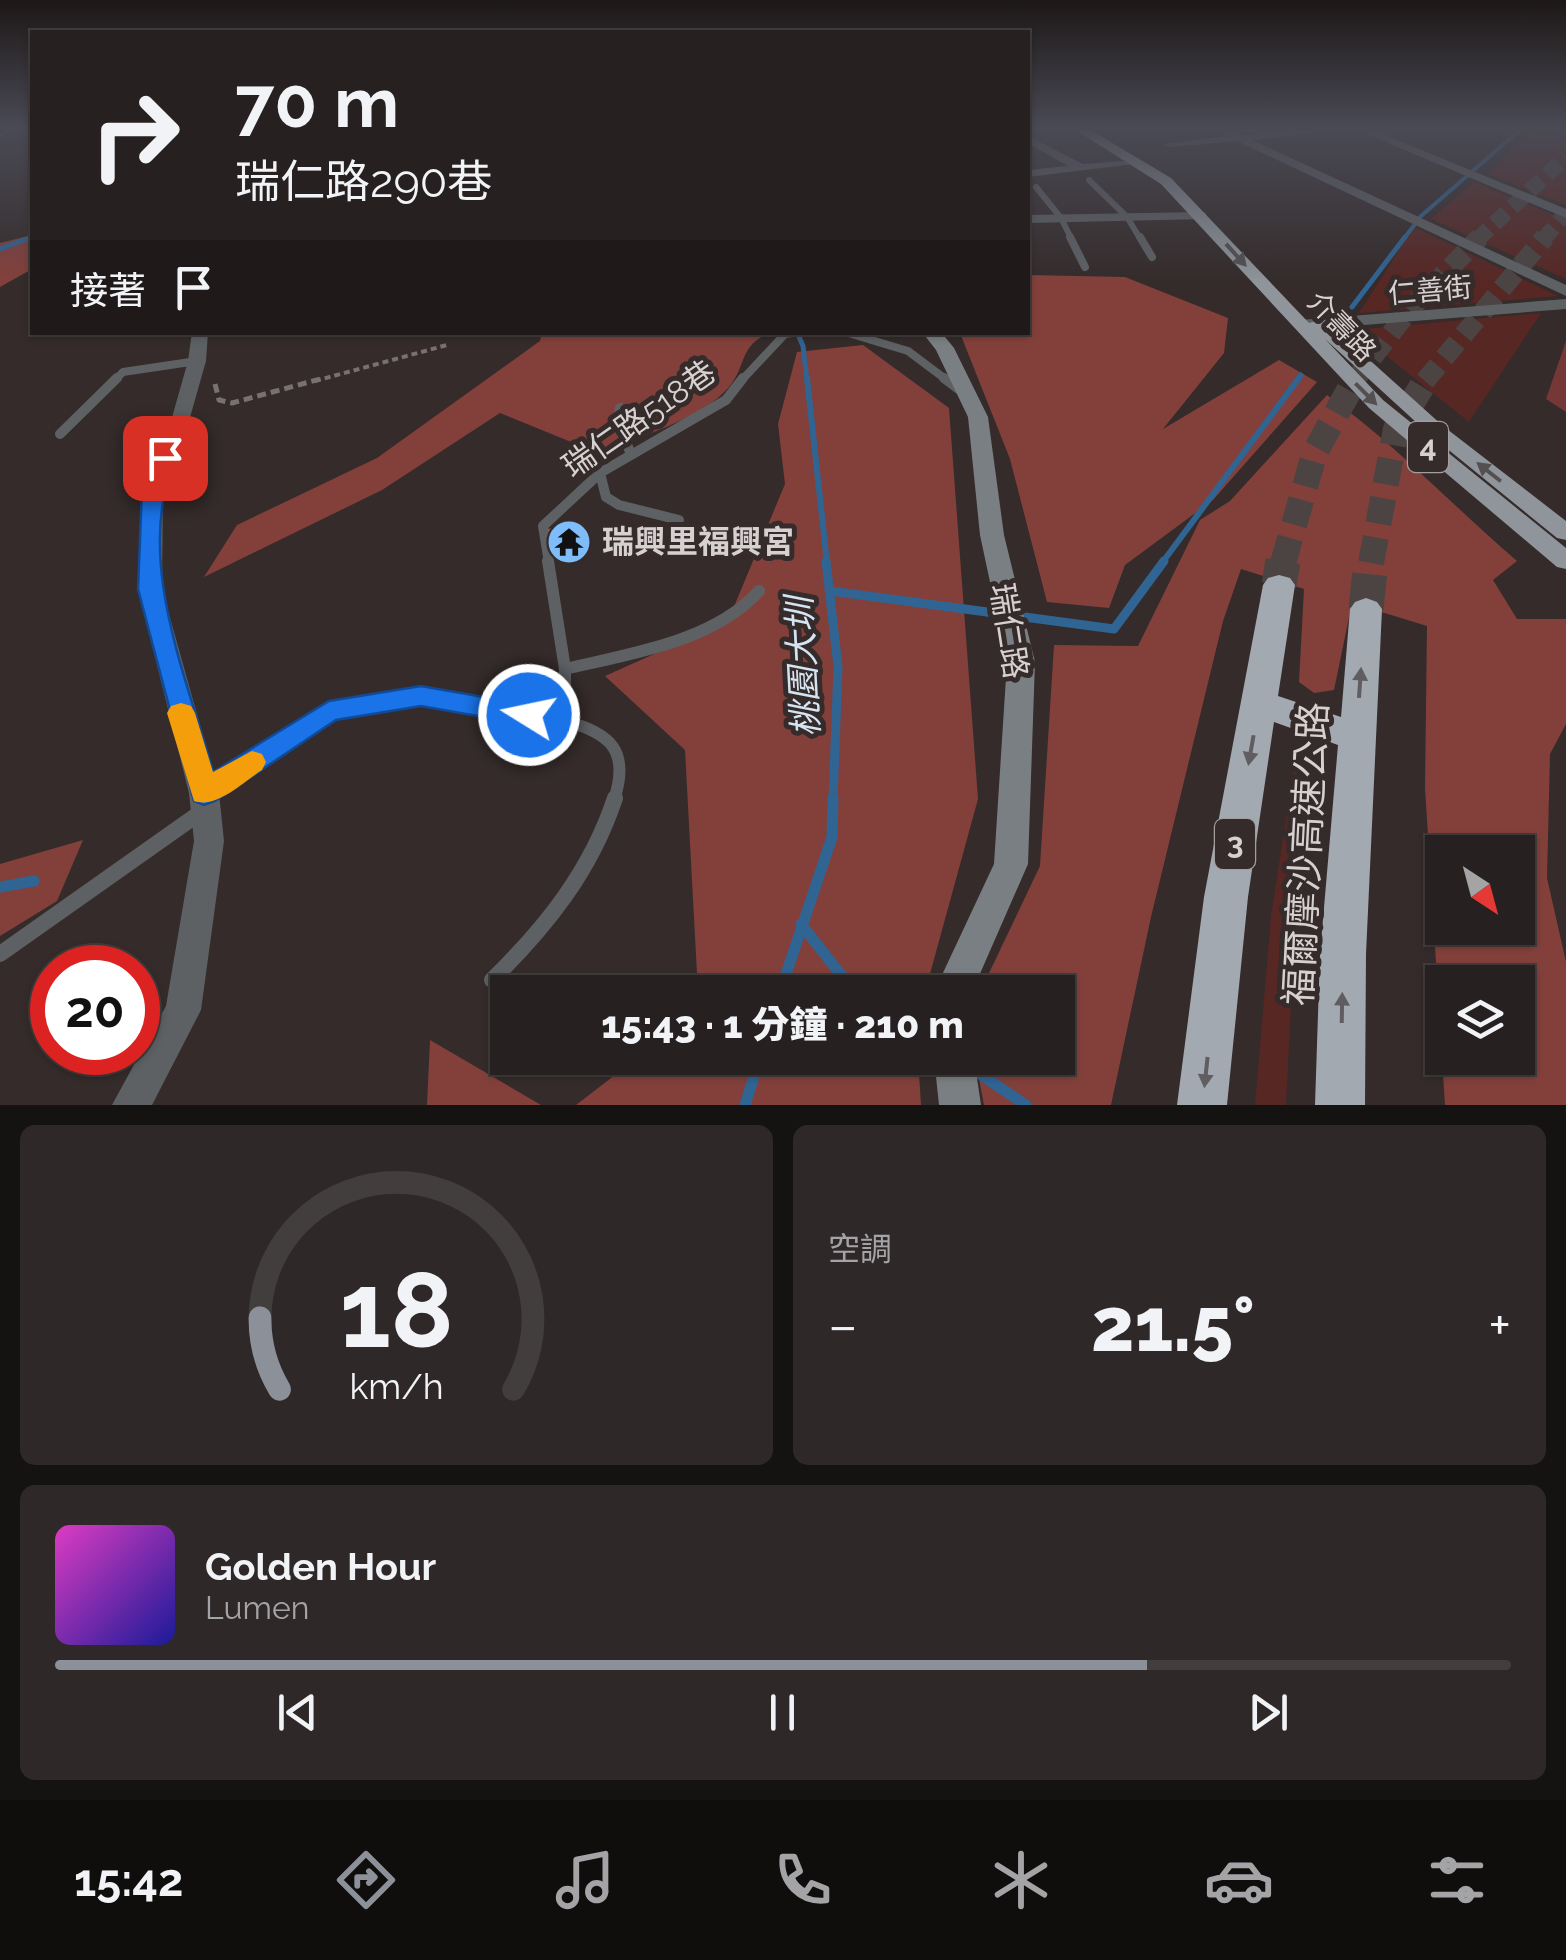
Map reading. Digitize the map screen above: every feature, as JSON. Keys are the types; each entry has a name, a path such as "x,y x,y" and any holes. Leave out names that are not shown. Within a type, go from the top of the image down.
{"highway":[{"name":"福爾摩沙高速公路","path":"1202,1105 1226,897 1279,585"},
{"name":"福爾摩沙高速公路","path":"1340,1105 1342,954 1366,609"},
{"path":"1260,703 1356,737"}],"main road":[{"name":"介壽路","path":"1165,181 1309,324 1566,533"},
{"path":"1182,181 1224,218"},
{"name":"介壽路","path":"1248,243 1376,404 1566,561"}],"street":[{"path":"1329,181 1566,291"},
{"path":"1485,181 1566,214"},
{"path":"1030,219 1200,216"},
{"name":"仁善街","path":"1309,324 1566,304"},
{"path":"131,1105 183,1010 209,840 206,800 150,589 152,489 178,428 197,361 200,335"},
{"name":"瑞仁路","path":"933,335 946,348 978,417 992,535 1021,662 1011,864 961,975"},
{"path":"956,1075 960,1105"}],"lane":[{"path":"1090,181 1127,217 1152,257"},
{"path":"1036,187 1061,218 1085,267"},
{"name":"瑞仁路518巷","path":"565,721 566,670 544,526 600,473 630,452 726,400 756,361 784,335"},
{"path":"855,335 908,351 968,396"},
{"path":"60,434 123,372 197,361"},
{"path":"620,408 618,422 630,452"},
{"path":"600,473 606,497 619,505 679,520"},
{"path":"566,670 641,651 698,629 750,605 758,591"},
{"path":"0,954 329,711 421,696 591,728 618,751 622,778 601,834 546,925 497,975"}],"path":[{"path":"197,361 217,368 214,388 219,400 232,403 447,345"}],"shaded area":[{"path":"1505,181 1566,181 1566,205"},
{"path":"1474,182 1566,220 1566,279 1431,219"},
{"path":"1414,227 1558,296 1359,313"},
{"path":"30,236 30,270 0,287 0,243"},
{"path":"1030,275 1125,277 1228,318 1224,353 1163,429 1279,360 1317,382 1213,500 1125,565 1109,608 1047,602 1010,459 961,335 1030,335"},
{"path":"1541,313 1469,422 1354,330"},
{"path":"542,335 765,335 747,351 729,387 702,409 668,426 598,453 500,413 382,490 204,577 237,525 377,458 540,341"},
{"path":"863,345 949,408 978,799 930,975 697,975 685,750 605,676 728,621 785,484 778,424 797,352"},
{"path":"1327,395 1517,561 1493,580 1517,619 1566,619 1566,724 1550,754 1547,878 1566,962 1566,1105 1445,1105 1443,1075 1535,1075 1535,965 1436,965 1435,945 1535,945 1535,835 1428,835 1427,626 1352,603 1334,690 1314,693 1299,682 1304,589 1241,569 1223,621 1151,917 1111,1105 984,1105 978,1075 1075,1075 1075,975 988,975 1040,866 1054,645 1138,646 1200,520 1230,501"},
{"path":"1301,758 1313,774 1295,927 1286,1105 1255,1105 1271,916 1294,767"},
{"path":"83,840 57,901 0,936 0,864"},
{"path":"430,1040 541,1105 427,1105"},
{"path":"615,1075 919,1075 921,1105 576,1105"}],"building":[{"path":"582,525 586,536 552,541 549,530"}],"waterway":[{"path":"1403,240 1421,216 1462,181"},
{"path":"1352,307 1405,237"},
{"path":"0,249 30,238"},
{"path":"25,240 30,238"},
{"name":"桃園大圳","path":"798,335 807,381"},
{"name":"桃園大圳","path":"807,378 827,563"},
{"path":"1162,563 1299,378"},
{"name":"桃園大圳","path":"826,561 838,667 833,800"},
{"path":"830,591 1114,629 1164,561"},
{"name":"桃園大圳","path":"802,926 832,837 833,798"},
{"path":"0,887 34,881"},
{"name":"桃園大圳","path":"786,975 802,926"},
{"path":"802,926 841,975"},
{"name":"桃園大圳","path":"745,1105 755,1075"},
{"path":"981,1075 1026,1105"}],"tunnel":[{"path":"1478,239 1541,181"},
{"path":"1543,240 1566,213"},
{"path":"1426,380 1545,237"},
{"path":"1355,380 1411,308 1478,239"},
{"path":"1283,563 1315,452 1355,380"},
{"path":"1371,563 1396,429 1426,380"},
{"path":"1279,585 1283,561"},
{"path":"1366,609 1371,561"}],"slow traffic":[{"path":"181,713 204,793 252,762"}],"place":[{"name":"瑞興里福興宮","path":"569,542"}],"route":[{"path":"165,458 152,489 150,589 204,793 329,711 421,696 529,715"}]}
